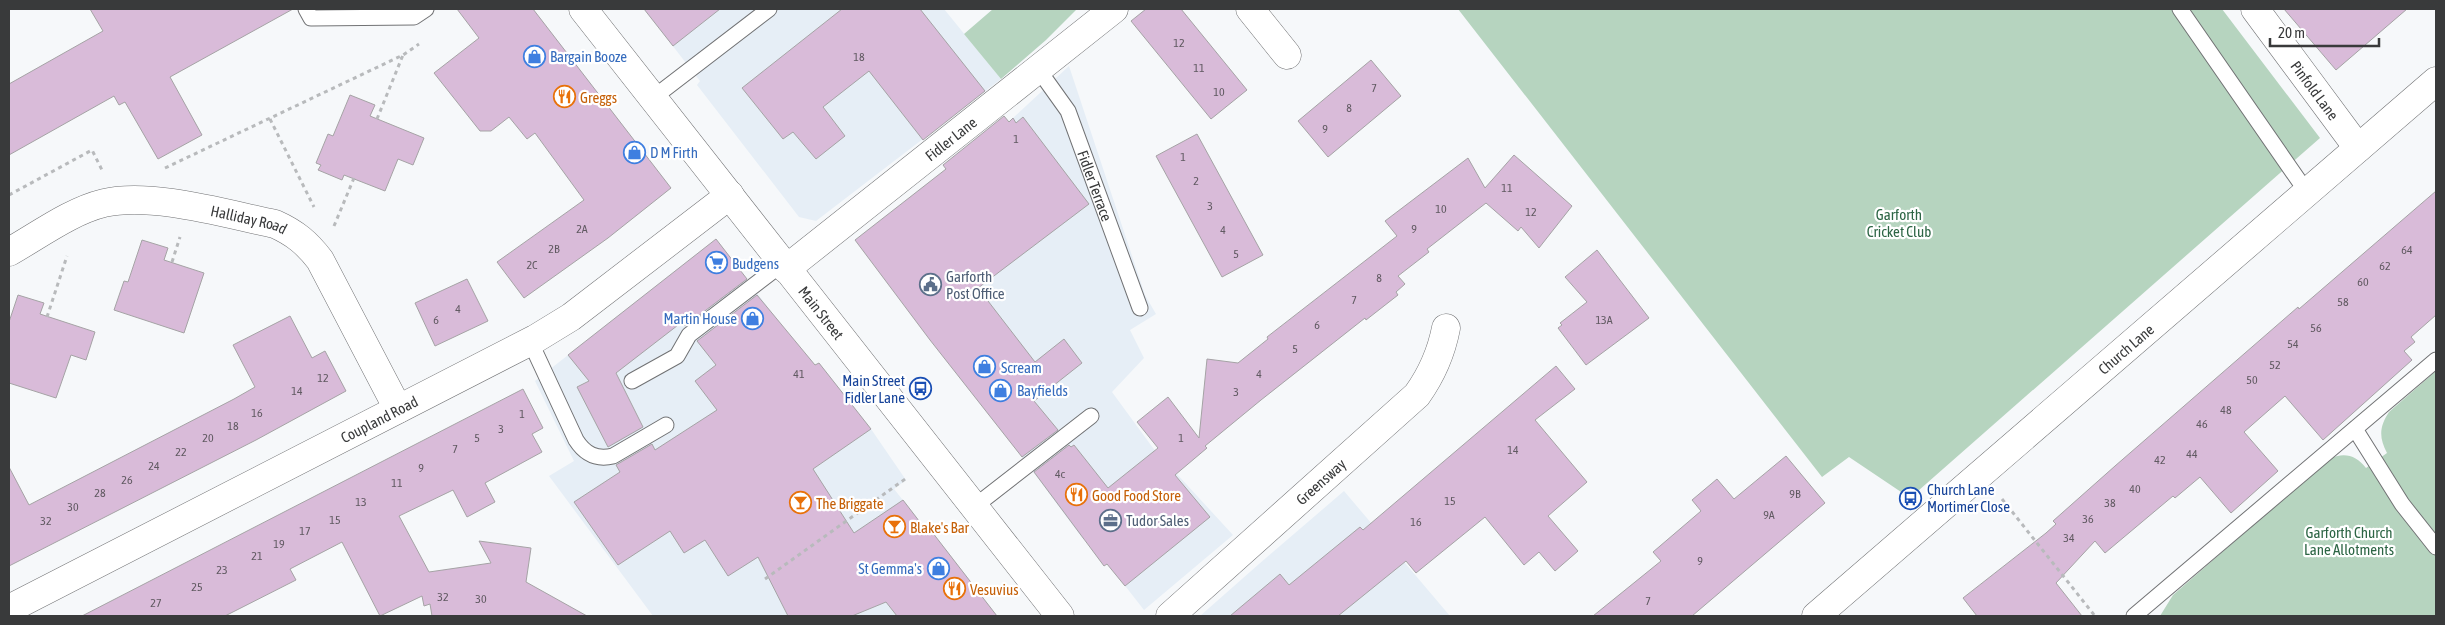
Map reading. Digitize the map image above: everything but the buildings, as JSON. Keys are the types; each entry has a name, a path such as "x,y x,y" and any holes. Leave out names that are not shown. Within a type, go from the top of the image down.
{"street":[{"name":"Main Street","path":"583,9 1060,616"},
{"name":"Fidler Lane","path":"784,266 1114,9"},
{"path":"1250,9 1287,54"},
{"name":"Pinfold Lane","path":"2255,9 2358,148"},
{"name":"Church Lane","path":"1816,616 2306,191 2436,82"},
{"name":"Coupland Road","path":"9,609 530,341 571,317 730,196"},
{"name":"Halliday Road","path":"9,252 81,211 119,200 148,199 275,224 293,232 308,244 320,260 398,408"},
{"name":"Greensway","path":"1170,616 1417,395 1435,367 1441,352 1446,328"}],"lane":[{"path":"306,9 311,18 414,17 426,9"},
{"path":"653,98 769,9"},
{"path":"2180,9 2306,191"},
{"name":"Fidler Terrace","path":"1038,70 1068,111 1140,308"},
{"path":"632,381 677,356 689,335 784,266"},
{"path":"530,341 576,440 587,453 604,458 613,456 666,425"},
{"path":"2134,616 2436,360"},
{"path":"974,507 1091,416"},
{"path":"2355,429 2402,504 2436,547"}],"path":[{"path":"158,172 403,55 422,42"},
{"path":"377,119 403,55"},
{"path":"270,119 316,211"},
{"path":"9,195 92,150 119,200"},
{"path":"320,260 354,178"},
{"path":"47,317 69,251 54,226"},
{"path":"765,579 935,458"},
{"path":"1982,474 2094,616"}],"shaded area":[{"path":"644,9 944,9 1001,79 816,221 799,217 697,85 700,81"},
{"path":"1069,66 1145,295 1156,314 1130,330 1144,358 1112,392 1153,448 1233,535 1144,610 1108,564 1103,564 1091,549 1093,547 1085,537 1083,539 1022,457 914,194 1013,118"},
{"path":"716,239 795,343 815,365 819,363 871,429 906,480 894,489 926,529 929,528 997,616 653,616 549,476 574,461 535,381"},
{"path":"1344,491 1450,616 1200,616 1259,564"}],"green space":[{"path":"993,9 1077,9 1046,40 1001,79 964,34"},
{"name":"Garforth Cricket Club","path":"1458,9 2222,9 2320,138 1910,498 1849,457 1822,477"},
{"name":"Garforth Church Lane Allotments","path":"2436,371 2436,616 2160,616 2173,595 2329,459 2345,455 2358,460 2366,468 2387,453 2381,437 2386,417 2389,412"}],"place":[{"name":"Bargain Booze","path":"534,56"},
{"name":"Greggs","path":"564,97"},
{"name":"D M Firth","path":"634,152"},
{"name":"Budgens","path":"716,263"},
{"name":"Garforth Post Office","path":"930,285"},
{"name":"Martin House","path":"753,318"},
{"name":"Scream","path":"985,367"},
{"name":"Main Street Fidler Lane","path":"921,389"},
{"name":"Bayfields","path":"1001,390"},
{"name":"Good Food Store","path":"1076,495"},
{"name":"Church Lane Mortimer Close","path":"1911,498"},
{"name":"The Briggate","path":"800,503"},
{"name":"Tudor Sales","path":"1110,520"},
{"name":"Blake's Bar","path":"894,527"},
{"name":"St Gemma's","path":"938,568"},
{"name":"Vesuvius","path":"954,589"}]}
